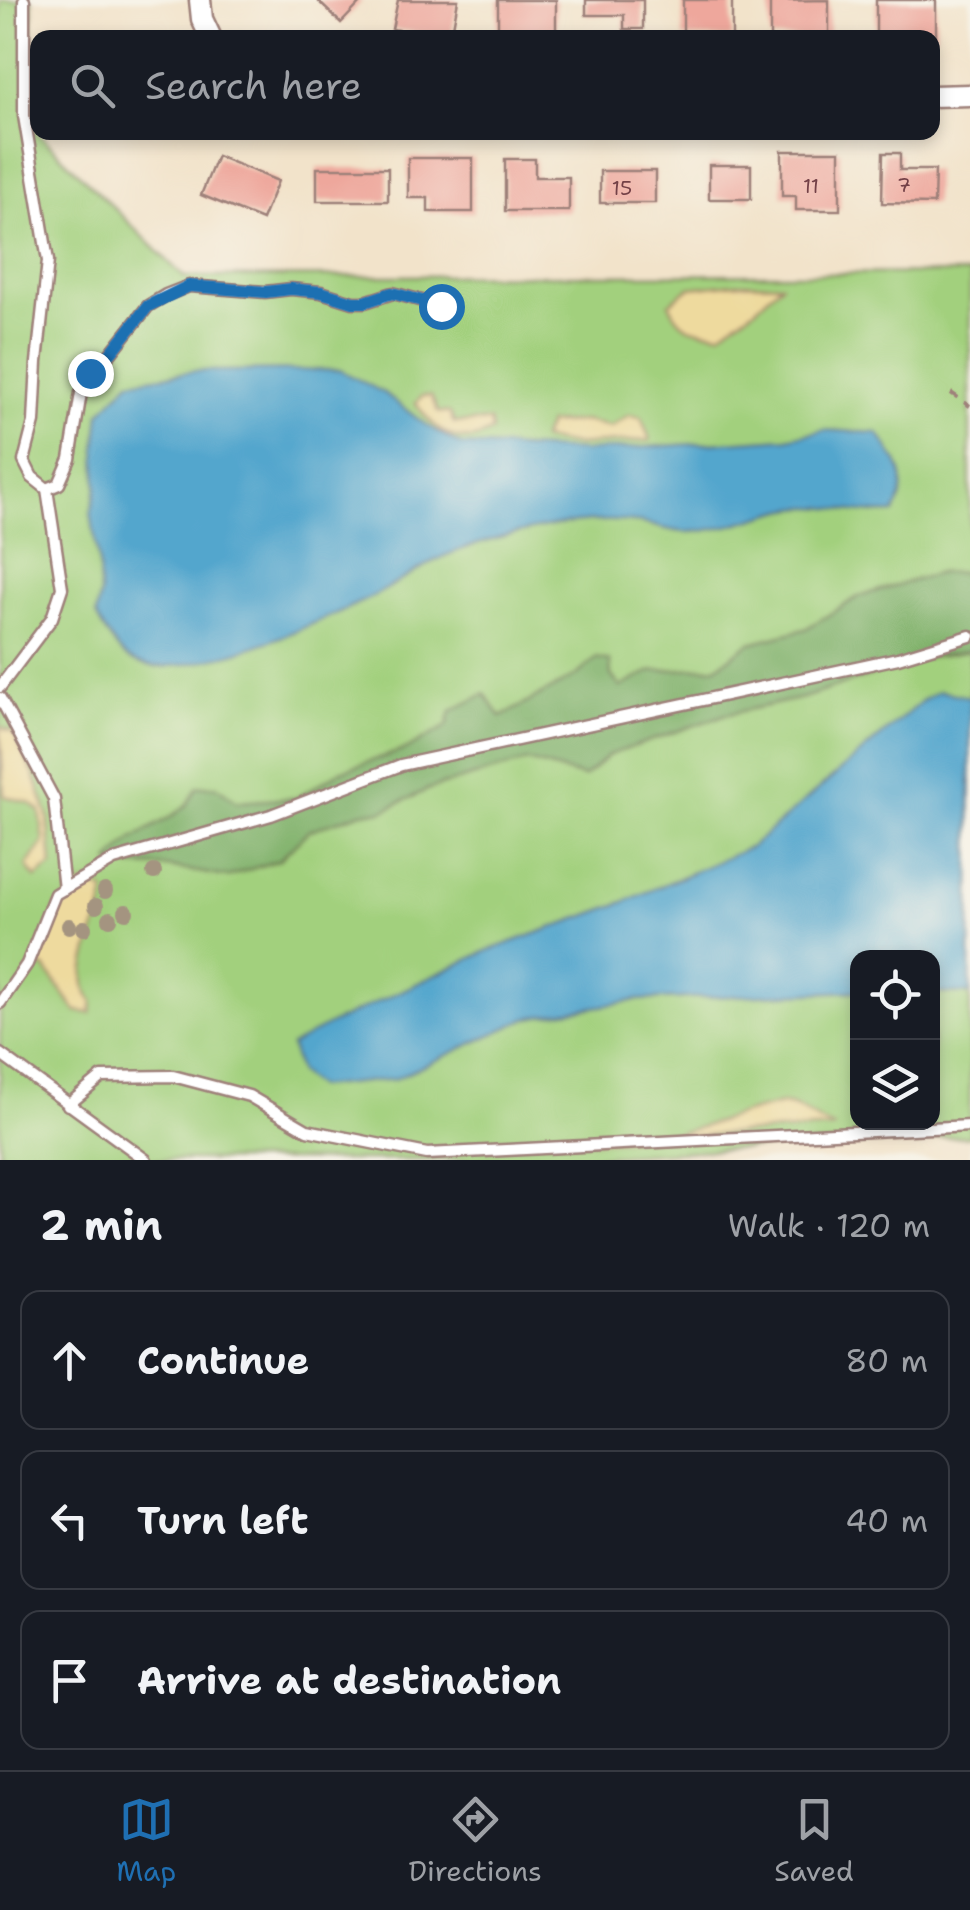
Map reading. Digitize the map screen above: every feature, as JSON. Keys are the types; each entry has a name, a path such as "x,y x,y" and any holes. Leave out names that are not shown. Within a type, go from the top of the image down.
{"street":[{"path":"200,0 207,30"},
{"path":"940,96 970,95"}],"lane":[{"path":"0,687 52,618 62,588 47,489 32,478 24,461 34,422 48,260 24,116 24,0"},
{"path":"47,489 59,484 70,459 82,392 90,373 148,306 166,295 189,286 266,292 306,290 353,302 392,293 441,306"},
{"path":"0,1003 27,964 55,894 114,860 271,816 401,765 898,658 970,636"},
{"path":"0,698 54,799 64,889"},
{"path":"0,1054 146,1160"},
{"path":"68,1105 102,1077 173,1076 250,1096 307,1130 427,1154 970,1126"}],"path":[{"path":"951,393 970,406"}],"green space":[{"path":"0,0 32,0 30,140 45,140 184,277 970,273 970,1136 534,1160 0,1160"},
{"path":"970,572 970,651 923,658 803,698 724,715 609,755 584,777 528,761 429,789 382,811 362,812 308,831 279,860 227,877 110,862 128,843 185,806 197,787 216,786 237,802 296,798 341,771 407,749 447,726 451,711 485,694 501,717 577,675 597,658 610,661 611,675 620,687 652,671 716,667 750,643 805,629 860,596 939,573"}],"sand":[{"path":"781,284 755,309 720,333 683,324 669,303 689,288"},
{"path":"422,396 431,396 438,412 450,413 454,423 490,421 492,431 470,439 449,435 431,422 416,403"},
{"path":"629,415 641,417 650,440 574,445 541,439 548,424 583,421 611,427"},
{"path":"0,727 13,732 48,816 52,866 36,878 27,866 44,842 40,811 30,803 4,796"},
{"path":"84,883 105,891 84,977 93,1001 91,1013 76,1011 45,968 35,966 57,907"},
{"path":"782,1104 796,1107 835,1128 575,1142 605,1132 641,1137 669,1135"}],"water":[{"path":"340,370 384,393 426,425 461,445 585,451 787,438 824,430 878,433 901,471 900,500 894,513 802,507 700,531 680,532 640,523 603,521 529,530 450,553 363,601 244,650 155,667 124,654 96,615 99,564 91,513 97,487 100,413 130,381 195,371"},
{"path":"939,691 970,697 970,994 940,993 940,950 850,950 850,991 638,1000 528,1018 395,1079 317,1087 299,1073 291,1046 330,1024 487,951 624,902 751,847 923,700"}],"building":[{"path":"321,0 363,0 341,23"},
{"path":"398,0 458,0 452,30 392,29"},
{"path":"498,0 556,0 556,30 498,30"},
{"path":"586,0 643,0 643,29 624,29 624,15 586,15"},
{"path":"683,0 732,0 732,30 683,30"},
{"path":"829,0 829,30 770,30 770,1"},
{"path":"876,0 936,0 936,30 876,30"},
{"path":"782,151 840,151 840,210 796,210 796,196 782,196"},
{"path":"883,153 900,153 900,170 935,170 934,204 882,203"},
{"path":"217,156 278,181 262,220 201,195"},
{"path":"408,158 473,158 473,212 428,212 428,198 408,198"},
{"path":"505,159 535,159 535,177 569,177 569,211 505,211"},
{"path":"709,165 751,165 751,199 709,199"},
{"path":"317,168 388,168 388,201 317,201"},
{"path":"600,171 655,171 655,203 600,203"}],"route":[{"path":"90,373 148,306 189,286 266,292 291,289 321,292 353,302 392,293 441,306"}]}
